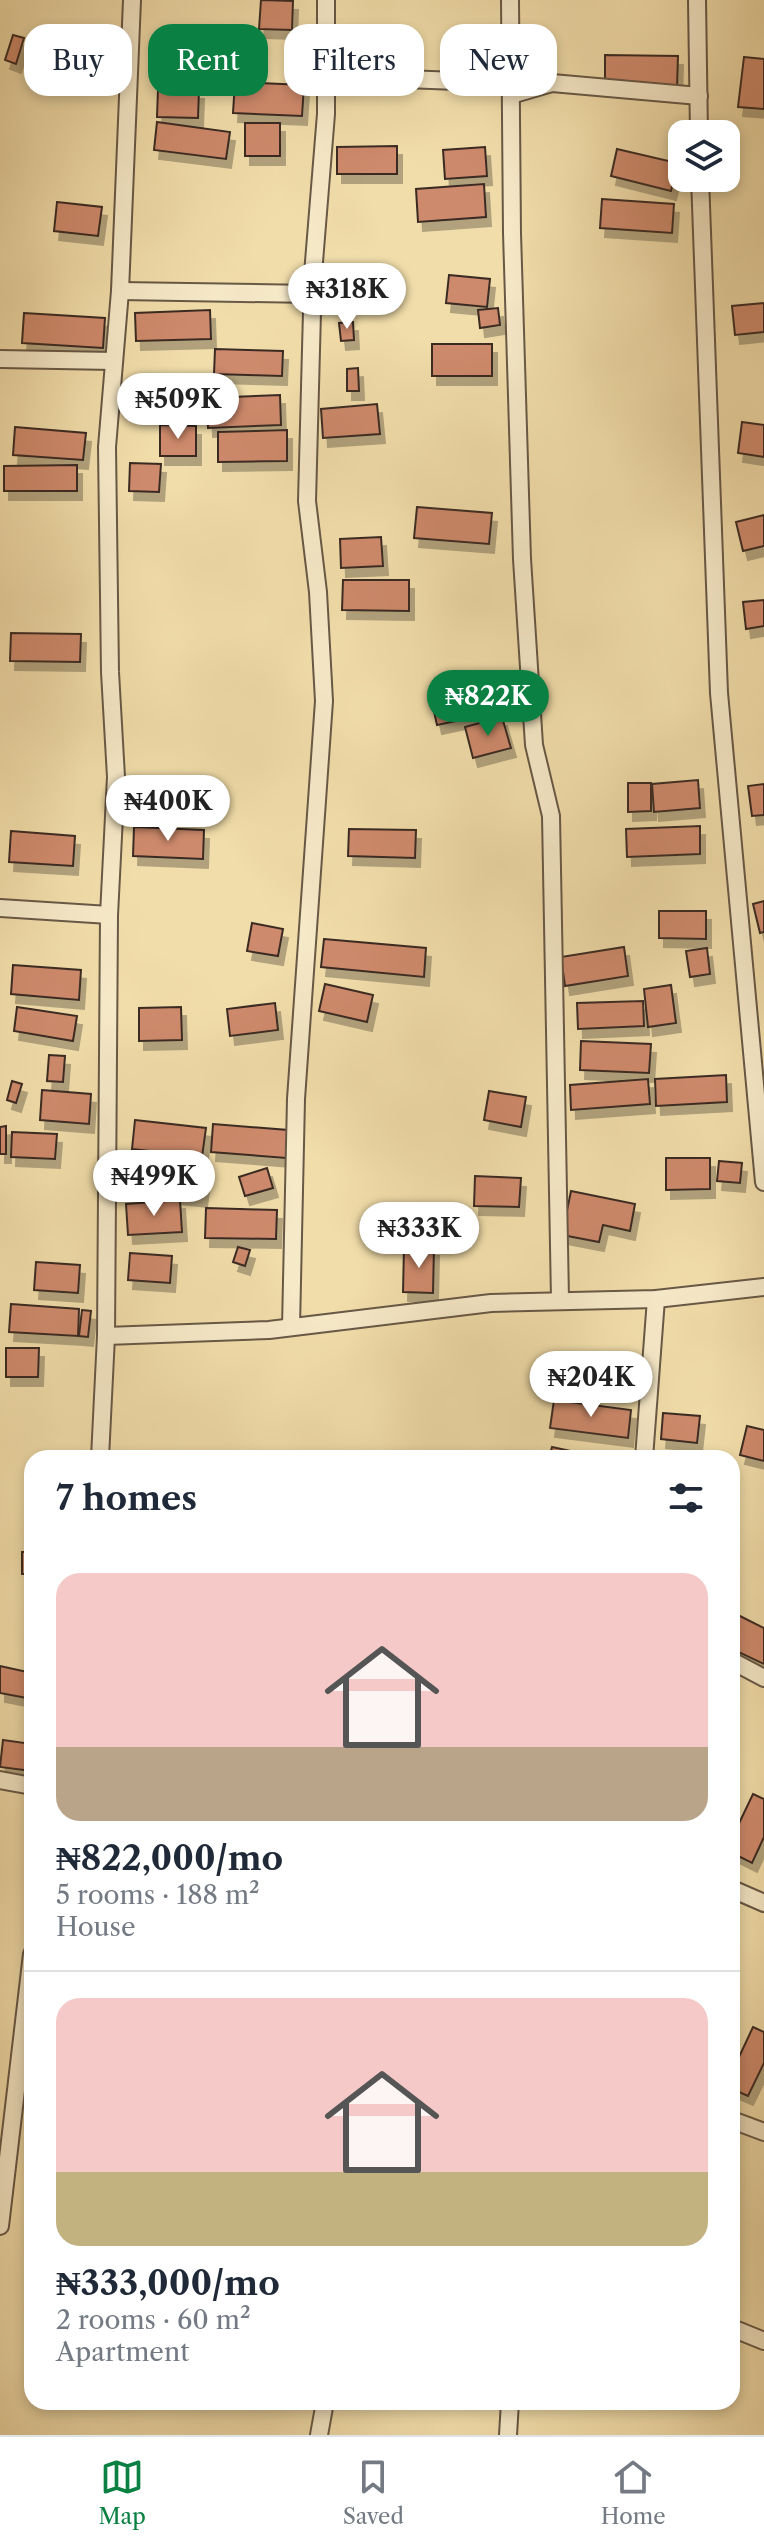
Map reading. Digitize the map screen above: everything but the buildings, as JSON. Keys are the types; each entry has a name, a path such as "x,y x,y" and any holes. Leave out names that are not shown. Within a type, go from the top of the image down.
{"street":[{"path":"100,1450 106,1336 109,915 116,777 110,672 107,447 120,291 132,0"},
{"path":"326,0 326,24"},
{"path":"510,0 510,24"},
{"path":"697,0 699,120"},
{"path":"557,83 699,96"},
{"path":"291,1327 296,1099 324,701 318,592 307,501 312,294 325,96"},
{"path":"511,96 522,559 534,745 551,816 560,1299"},
{"path":"701,192 719,693 759,1071 764,1182"},
{"path":"120,291 312,294"},
{"path":"0,359 114,361"},
{"path":"0,908 109,915"},
{"path":"106,1336 291,1327 491,1303 656,1299 764,1287"},
{"path":"645,1450 656,1299"},
{"path":"740,1665 764,1678"},
{"path":"0,1780 24,1784"},
{"path":"740,1892 764,1903"},
{"path":"1,2217 24,2081"},
{"path":"740,2123 764,2132"},
{"path":"740,2331 764,2341"},
{"path":"319,2435 324,2410"},
{"path":"508,2435 510,2410"}]}
